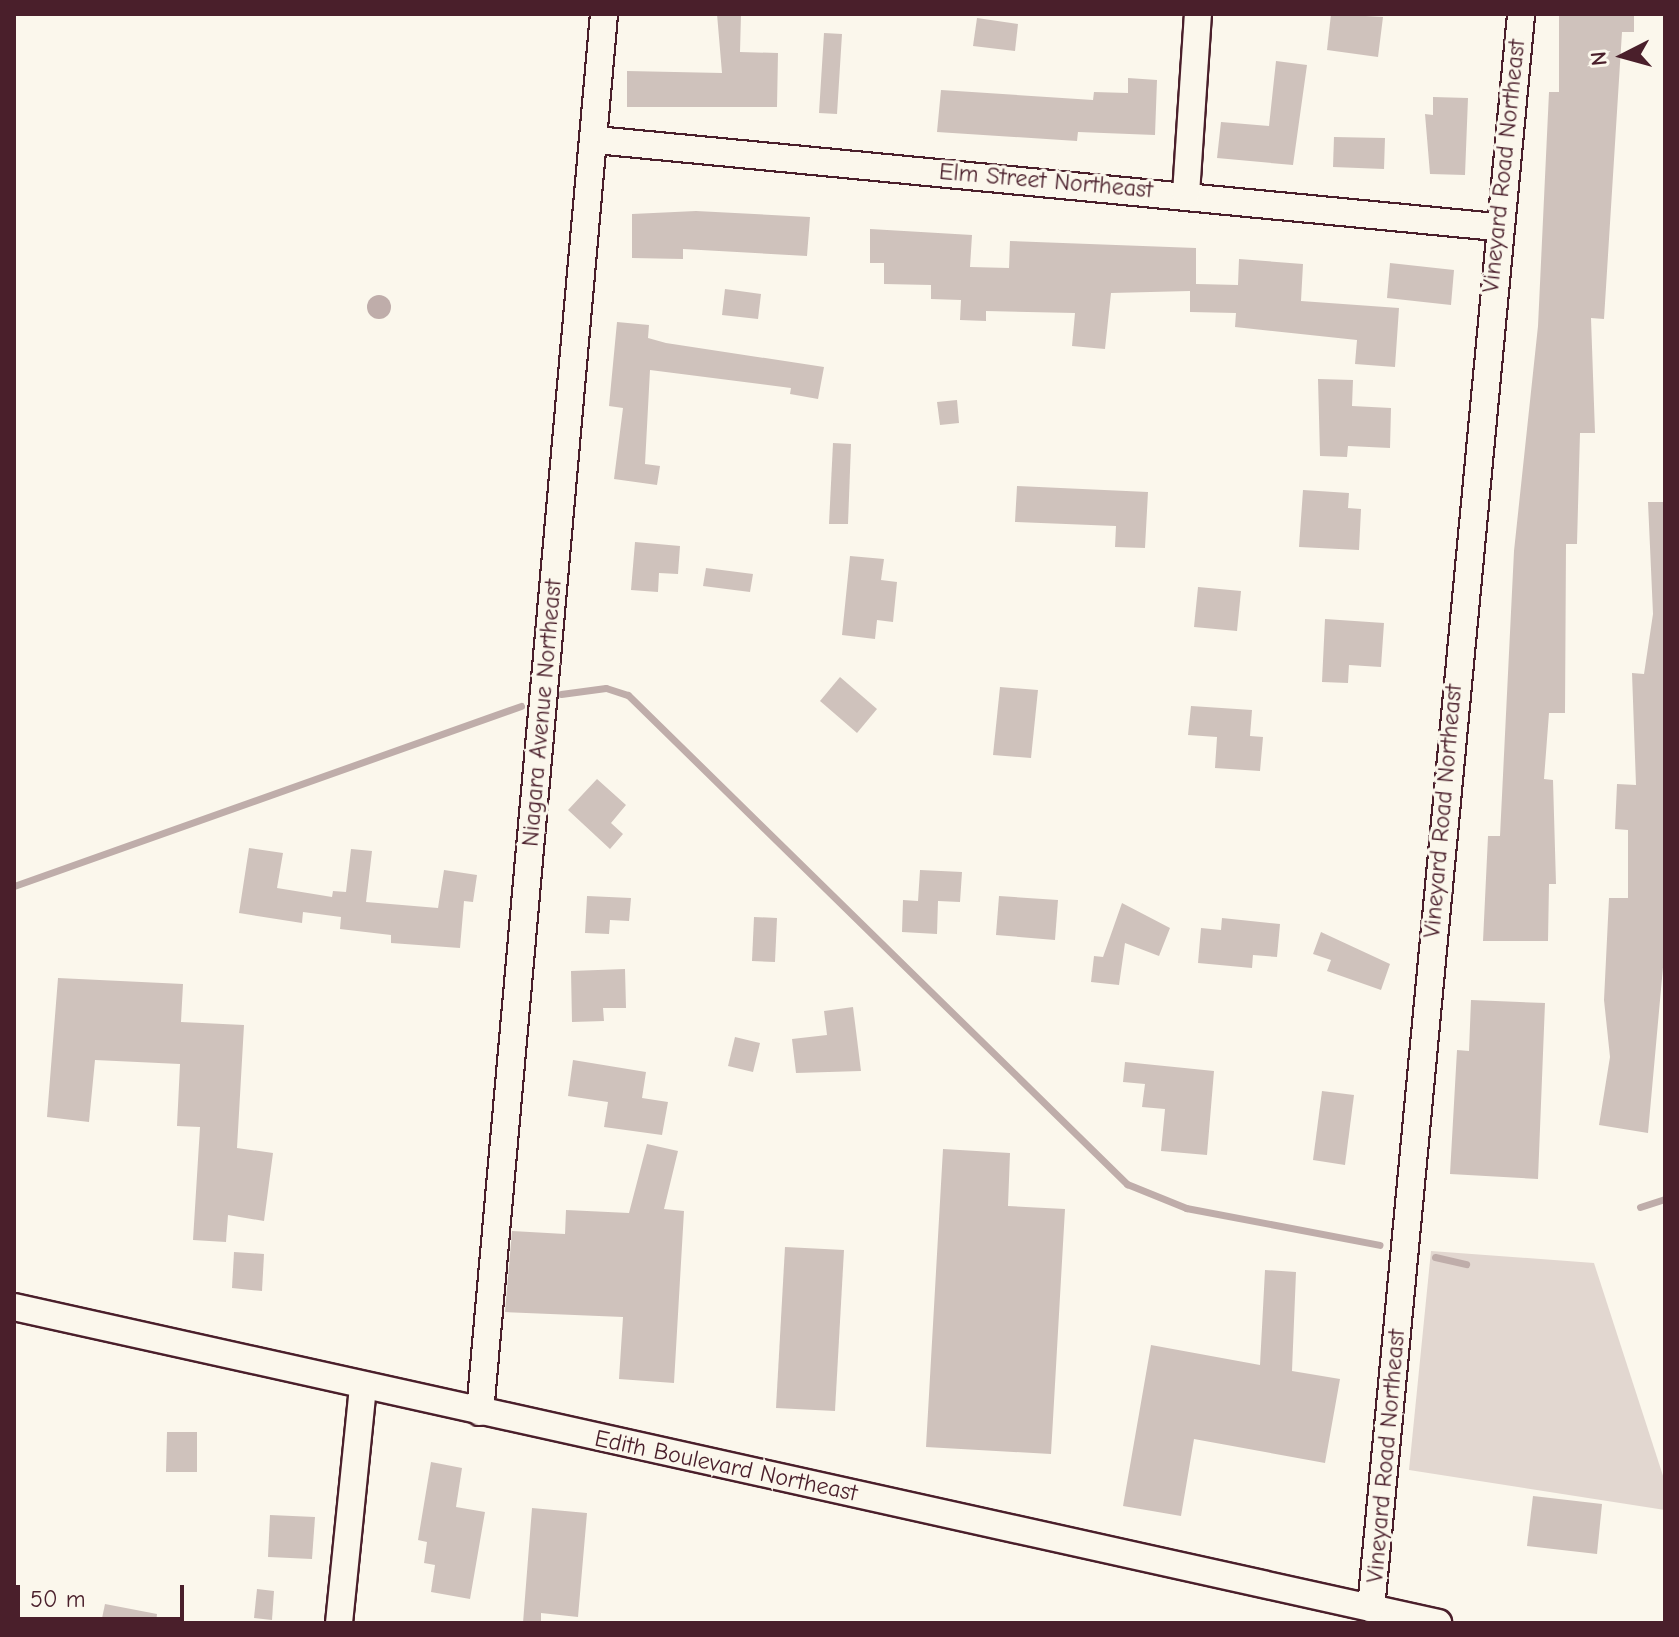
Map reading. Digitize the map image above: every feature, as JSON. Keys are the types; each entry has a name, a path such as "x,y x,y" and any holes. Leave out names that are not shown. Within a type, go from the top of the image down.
{"street":[{"name":"Niagara Avenue Northeast","path":"480,1412 596,140 604,14"},
{"path":"1186,194 1198,14"},
{"name":"Vineyard Road Northeast","path":"1371,1608 1496,227 1521,14"},
{"name":"Elm Street Northeast","path":"596,140 1186,194 1496,227"},
{"name":"Edith Boulevard Northeast","path":"14,1307 1438,1623"},
{"path":"339,1623 363,1385"}],"shaded area":[{"path":"379,295 388,298 391,307 388,316 379,319 370,316 367,307 370,298"},
{"path":"1431,1251 1594,1263 1665,1482 1665,1510 1409,1470"}],"building":[{"path":"717,14 741,14 740,52 778,53 777,107 627,107 627,71 722,73"},
{"path":"1331,14 1383,17 1378,57 1327,50"},
{"path":"1559,14 1634,14 1634,32 1622,32 1604,319 1591,318 1595,433 1580,433 1577,544 1566,544 1565,713 1549,713 1544,779 1553,780 1556,884 1549,884 1548,941 1483,941 1488,836 1500,836 1514,551 1538,326 1549,92 1559,92"},
{"path":"977,18 1018,24 1015,51 973,46"},
{"path":"824,33 842,34 837,114 819,113"},
{"path":"1276,61 1307,65 1293,165 1217,158 1221,122 1269,126"},
{"path":"1128,78 1157,80 1155,135 1078,132 1077,141 937,132 941,90 1093,100 1094,92 1128,93"},
{"path":"1433,97 1468,98 1465,175 1430,174 1425,114 1433,115"},
{"path":"1334,137 1385,138 1384,169 1333,167"},
{"path":"696,211 810,217 807,256 683,249 683,259 632,258 632,214"},
{"path":"870,229 972,235 970,267 1009,268 1010,241 1196,248 1196,284 1238,285 1239,259 1303,264 1301,301 1399,308 1395,367 1355,364 1357,340 1235,327 1236,313 1190,312 1190,291 1111,293 1105,349 1072,346 1075,313 986,311 986,321 960,320 961,300 931,299 931,285 884,284 884,263 870,263"},
{"path":"1390,263 1454,270 1451,305 1387,298"},
{"path":"725,289 761,294 758,319 722,315"},
{"path":"617,322 649,325 648,338 666,343 824,367 818,399 790,394 791,388 650,370 645,464 660,466 657,485 614,479 623,408 609,406"},
{"path":"1318,379 1353,380 1352,406 1391,408 1390,448 1348,446 1347,457 1320,456"},
{"path":"957,400 959,423 940,425 937,402"},
{"path":"833,443 851,444 848,524 829,524"},
{"path":"1017,486 1148,492 1145,548 1115,547 1116,526 1015,522"},
{"path":"1303,490 1349,493 1348,508 1361,509 1359,550 1299,547"},
{"path":"1648,502 1665,502 1665,945 1648,1133 1599,1125 1610,1057 1604,1000 1609,898 1628,898 1628,830 1615,829 1617,784 1636,785 1632,673 1644,674 1653,614"},
{"path":"635,542 680,546 678,574 659,573 658,592 631,590"},
{"path":"850,556 884,559 881,580 897,582 893,622 877,620 875,639 842,635"},
{"path":"706,568 753,574 750,592 703,586"},
{"path":"1198,587 1241,591 1237,631 1194,627"},
{"path":"1325,619 1384,623 1381,667 1349,665 1348,683 1322,682"},
{"path":"840,677 877,709 857,733 820,701"},
{"path":"1000,687 1038,690 1031,758 993,755"},
{"path":"1191,706 1252,710 1250,736 1263,737 1260,771 1215,768 1217,737 1188,735"},
{"path":"597,779 626,805 611,823 623,834 610,849 568,810"},
{"path":"249,848 283,853 277,888 332,897 333,891 346,892 351,849 372,851 366,902 438,908 444,870 477,875 473,902 464,901 460,948 391,943 391,935 340,929 341,917 303,912 302,923 239,913"},
{"path":"920,870 962,872 960,902 938,901 937,934 902,932 903,900 918,901"},
{"path":"587,896 631,898 629,921 610,920 609,934 585,933"},
{"path":"999,896 1058,900 1055,940 996,935"},
{"path":"1122,903 1170,928 1159,956 1125,943 1119,985 1091,982 1094,956 1103,957"},
{"path":"754,917 777,918 775,962 752,961"},
{"path":"1222,918 1280,924 1277,957 1253,955 1252,968 1198,963 1201,928 1221,930"},
{"path":"1321,932 1390,964 1381,990 1327,971 1331,960 1313,954"},
{"path":"625,969 626,1008 603,1008 604,1021 572,1022 571,971"},
{"path":"58,978 183,984 181,1022 244,1025 237,1148 273,1153 264,1221 228,1215 226,1242 193,1240 200,1127 177,1126 180,1064 95,1060 89,1122 47,1117"},
{"path":"1471,1000 1545,1003 1538,1179 1450,1174 1457,1050 1469,1051"},
{"path":"853,1007 861,1071 796,1073 792,1039 827,1035 824,1011"},
{"path":"735,1037 760,1043 753,1072 728,1066"},
{"path":"573,1060 646,1072 642,1098 668,1102 662,1135 604,1127 608,1102 568,1096"},
{"path":"1125,1062 1214,1071 1207,1155 1161,1151 1165,1109 1142,1107 1145,1084 1123,1082"},
{"path":"1322,1091 1354,1095 1345,1165 1313,1160"},
{"path":"647,1144 678,1151 664,1209 684,1211 674,1383 619,1379 623,1317 505,1312 512,1231 565,1234 566,1210 629,1213"},
{"path":"943,1149 1010,1153 1008,1206 1065,1209 1051,1454 926,1447"},
{"path":"785,1247 844,1250 835,1411 776,1408"},
{"path":"234,1252 264,1254 262,1291 232,1288"},
{"path":"1265,1270 1296,1272 1292,1371 1340,1379 1325,1463 1194,1439 1181,1516 1123,1506 1151,1345 1260,1365"},
{"path":"167,1432 197,1432 197,1472 166,1472"},
{"path":"431,1462 462,1468 456,1507 485,1512 470,1599 431,1592 435,1565 424,1563 427,1542 418,1540"},
{"path":"1533,1496 1602,1504 1597,1554 1527,1546"},
{"path":"532,1508 587,1513 578,1617 541,1613 541,1623 523,1623"},
{"path":"270,1515 315,1517 312,1559 268,1557"},
{"path":"257,1589 274,1591 272,1620 254,1618"},
{"path":"105,1604 157,1614 156,1623 101,1623"}],"waterway":[{"path":"561,694 606,688 628,695 1127,1184 1186,1208 1380,1245"},
{"path":"14,886 521,706"},
{"path":"1640,1207 1665,1199"},
{"path":"1435,1257 1466,1264"}]}
